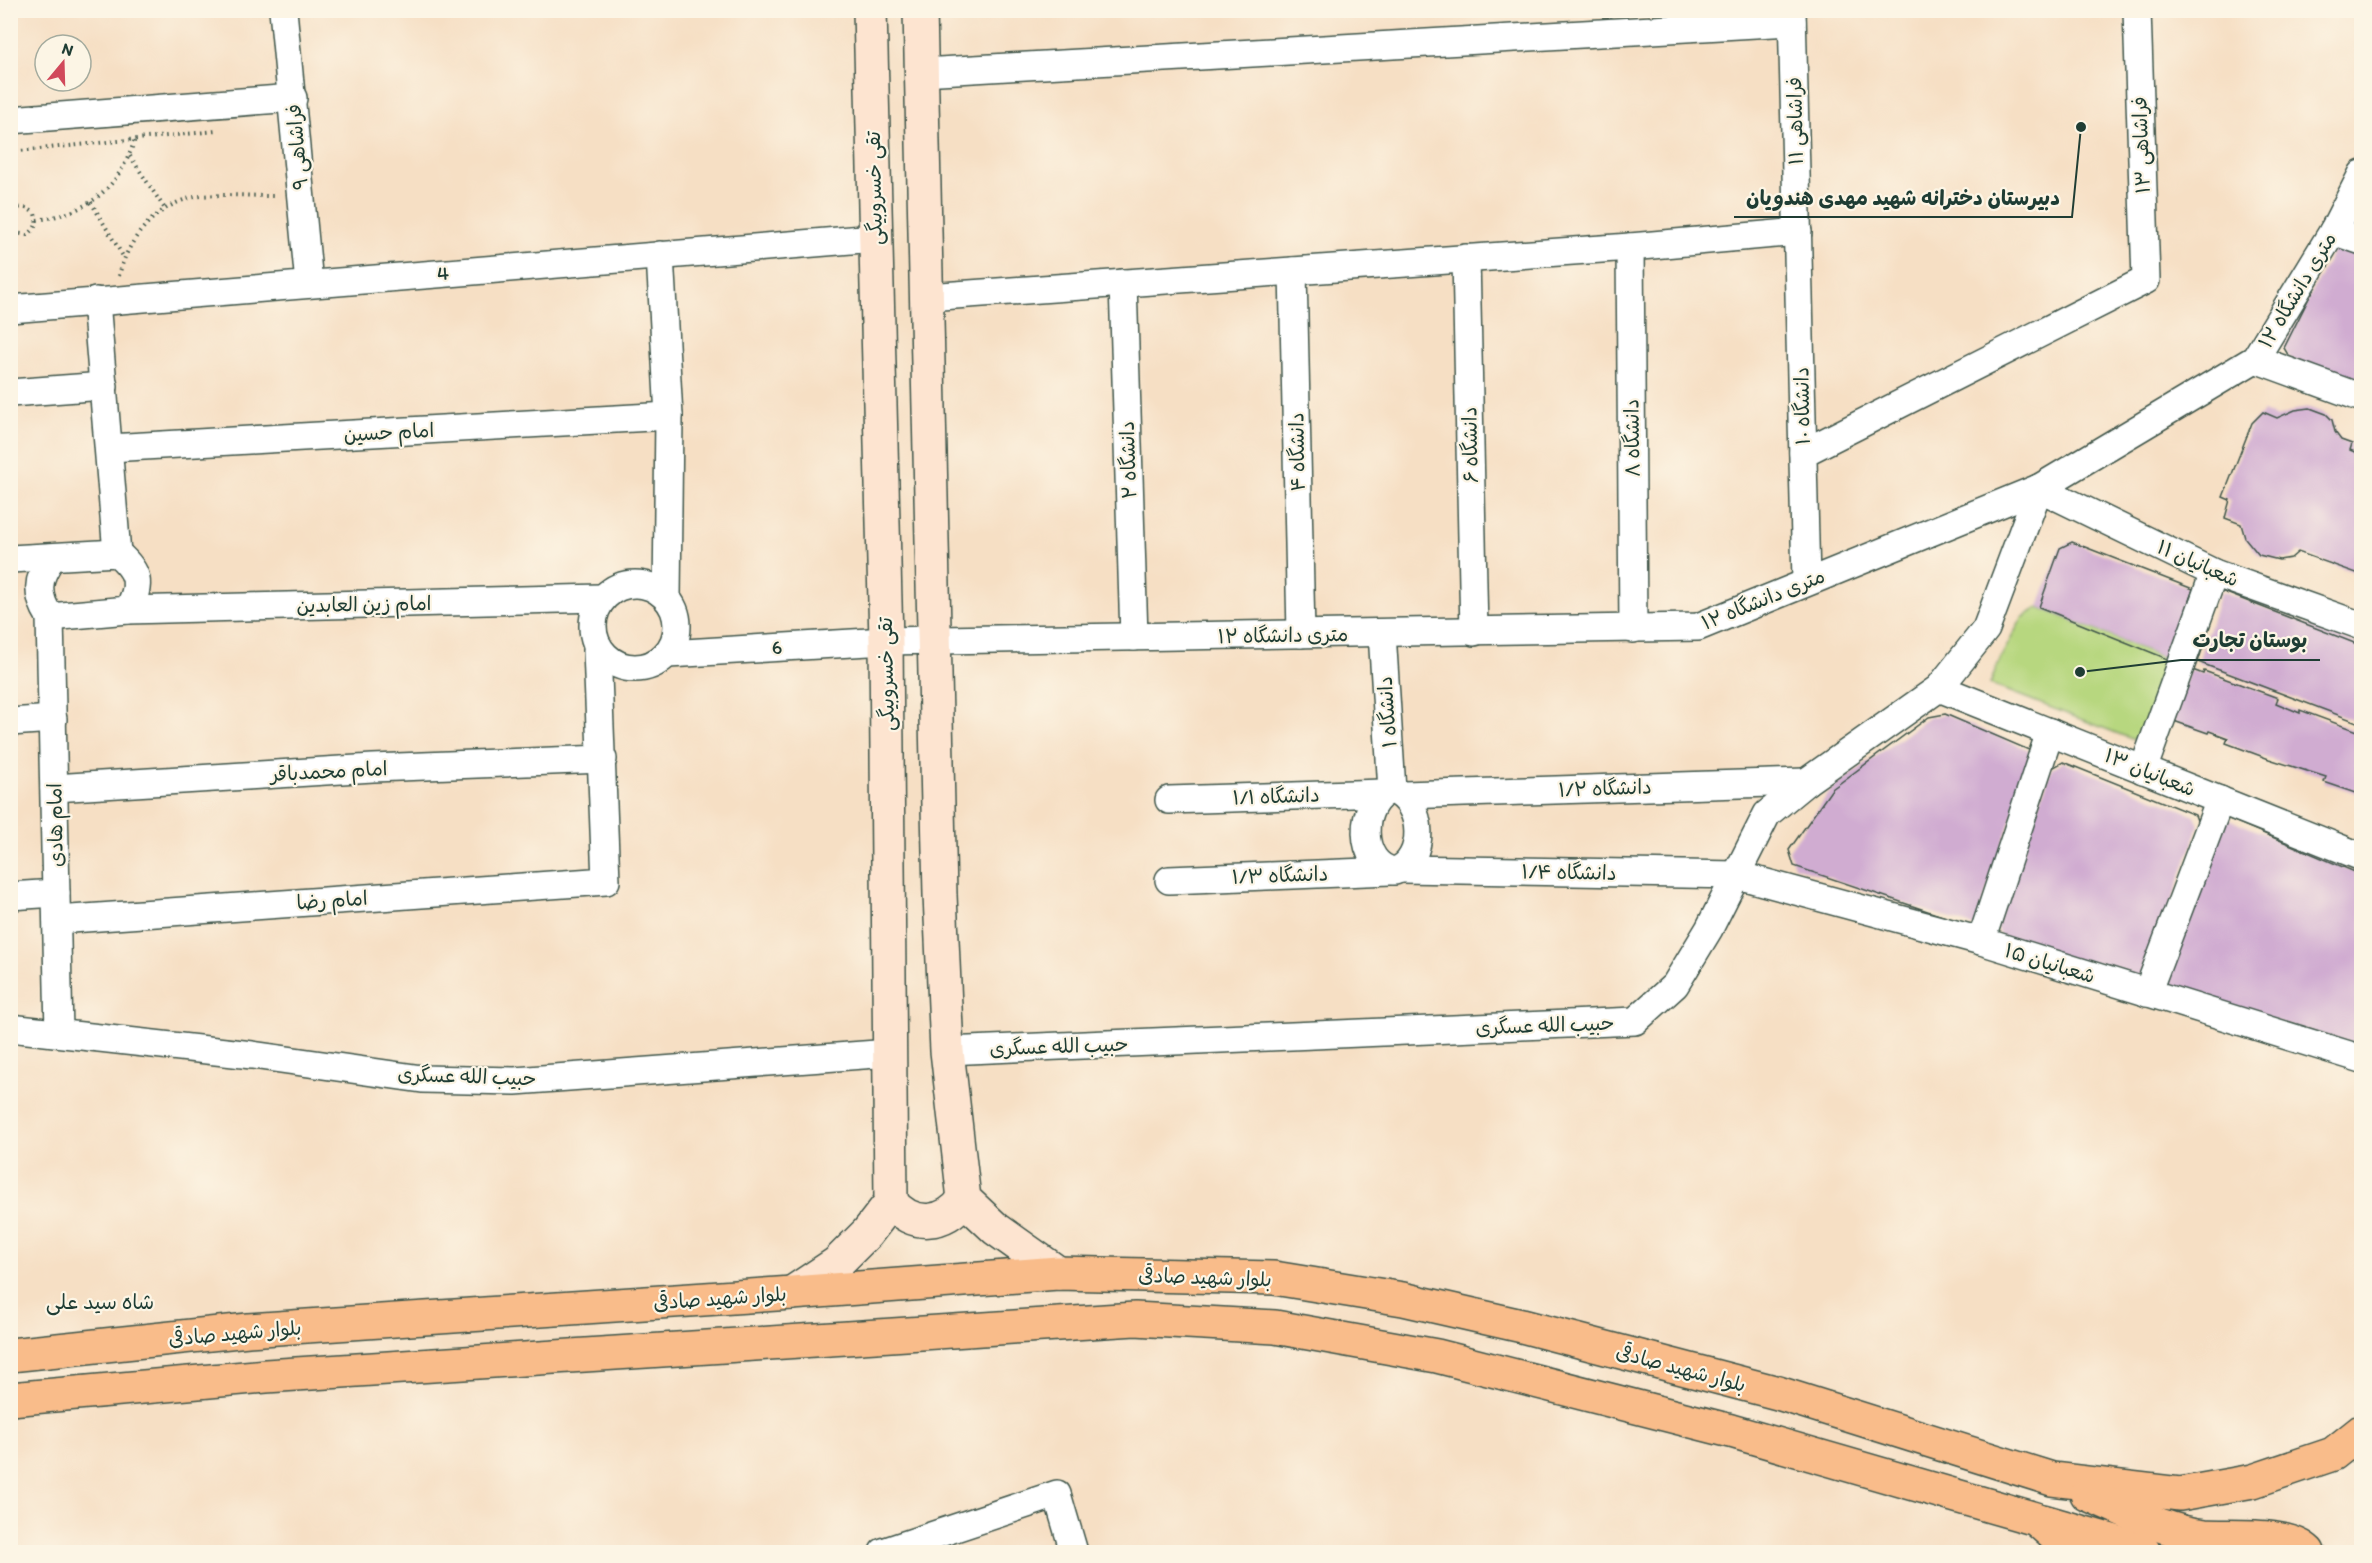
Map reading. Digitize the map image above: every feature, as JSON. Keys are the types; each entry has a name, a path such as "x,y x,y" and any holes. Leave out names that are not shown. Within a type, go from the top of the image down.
{"main road":[{"name":"تقی خسروبیگی","path":"870,10 886,641 891,1202"},
{"path":"920,10 940,896 947,1051 964,1199 996,1229 1058,1273"},
{"path":"792,1293 837,1263 867,1233 891,1202 907,1217 929,1221 949,1214 964,1199"},
{"name":"بلوار شهید صادقی","path":"10,1355 248,1330 1058,1273 1274,1278 1403,1299 1522,1326 1778,1393 2052,1479 2180,1494 2253,1481 2333,1454 2361,1431"},
{"path":"10,1399 266,1376 1146,1319 1275,1327 1437,1356 1731,1431 2144,1552"},
{"path":"2052,1479 2164,1526 2203,1536 2286,1541 2308,1552"},
{"path":"2036,1519 2073,1552"}],"street":[{"name":"فراشاهی ۹","path":"283,10 309,284"},
{"name":"فراشاهی ۱۳","path":"1803,453 2146,280 2137,10"},
{"path":"922,72 1792,16"},
{"name":"فراشاهی ۱۱","path":"1792,16 1798,232"},
{"path":"10,120 292,98"},
{"name":"۱۲ متری دانشگاه","path":"934,640 1698,627 1806,581 2039,488 2255,359 2333,231 2361,174"},
{"path":"2333,231 2361,241"},
{"path":"927,297 1630,247 1798,232"},
{"name":"دانشگاه ۱۰","path":"1798,232 1806,581"},
{"name":"4","path":"10,309 875,238"},
{"name":"دانشگاه ۸","path":"1630,247 1633,629"},
{"path":"597,650 619,667 645,668 668,654 676,638 678,620 667,598 669,416 660,255"},
{"name":"دانشگاه ۶","path":"1466,258 1474,632"},
{"name":"دانشگاه ۴","path":"1293,271 1301,634"},
{"name":"دانشگاه ۲","path":"1123,283 1134,637"},
{"path":"96,302 117,553"},
{"path":"2255,359 2361,398"},
{"path":"10,393 104,386"},
{"name":"امام حسین","path":"109,448 669,416"},
{"name":"شعبانیان ۱۱","path":"2039,488 2214,573 2361,626"},
{"name":"حبیب الله عسگری","path":"947,1051 1635,1021 1675,985 1709,929 1767,813 1806,782 1939,688 1986,628 2039,488"},
{"path":"10,560 117,553 130,564 138,579 128,610"},
{"path":"51,617 43,605 39,587 44,569 52,558"},
{"path":"2143,770 2214,573"},
{"path":"603,759 597,650 591,624 601,598 622,585 646,585 667,598"},
{"name":"امام زین العابدین","path":"51,617 128,610 601,598"},
{"name":"امام هادی","path":"51,617 59,1033"},
{"name":"دانشگاه ۱","path":"1382,633 1393,793"},
{"name":"6","path":"668,654 934,640"},
{"name":"شعبانیان ۱۳","path":"1939,688 2361,857"},
{"path":"10,722 53,719"},
{"path":"1981,941 2050,732"},
{"name":"امام محمدباقر","path":"54,788 373,768 603,759"},
{"name":"امام رضا","path":"57,920 606,880 603,759"},
{"name":"دانشگاه ۱/۲","path":"1393,793 1806,782"},
{"path":"1393,793 1416,812 1418,824 1413,852 1396,870 1381,866 1372,856 1367,841 1366,825 1370,811 1393,793"},
{"name":"دانشگاه ۱/۱","path":"1169,800 1393,793"},
{"path":"2147,993 2220,800"},
{"name":"دانشگاه ۱/۴","path":"1396,870 1737,875"},
{"name":"دانشگاه ۱/۳","path":"1169,880 1396,870"},
{"name":"شعبانیان ۱۵","path":"1737,875 1981,941 2361,1059"},
{"path":"10,896 56,893"},
{"name":"حبیب الله عسگری","path":"10,1028 263,1056 422,1079 515,1081 890,1053"},
{"path":"896,1550 1057,1494 1074,1552"}],"path":[{"path":"10,152 217,131"},
{"path":"37,220 69,213 91,202 111,185 130,156 135,139"},
{"path":"130,156 165,210"},
{"path":"118,282 124,259 138,233 150,220 165,210 198,197 281,196"},
{"path":"91,202 124,259"},
{"path":"10,215 18,208 24,207 35,214 37,220 33,231 27,235 15,233 10,228"}],"green space":[{"path":"2039,607 2170,660 2142,743 1990,684 2001,657 2022,618"}],"building":[{"path":"2362,202 2362,227 2355,216"},
{"path":"2346,244 2362,250 2362,384 2291,360 2284,348 2334,248"},
{"path":"2310,408 2326,414 2332,420 2335,432 2341,440 2352,444 2350,450 2362,455 2362,575 2298,552 2291,558 2279,560 2259,555 2245,538 2241,524 2225,518 2230,500 2223,497 2252,423 2263,412 2277,418 2295,410"},
{"path":"2072,542 2193,589 2170,660 2039,607 2060,548"},
{"path":"2221,591 2362,646 2362,724 2198,662"},
{"path":"2190,669 2203,674 2204,671 2278,698 2276,703 2300,713 2300,710 2362,733 2362,795 2324,782 2326,777 2226,743 2228,738 2171,720"},
{"path":"1945,714 2029,750 2031,758 1975,927 1794,866 1789,850 1832,789 1929,717"},
{"path":"2063,762 2195,815 2199,826 2145,975 2134,981 2001,937 1997,926 2052,768"},
{"path":"2227,818 2362,875 2362,1047 2160,987"}],"place":[{"name":"دبیرستان دخترانه شهید مهدی هندویان","path":"2081,127"},
{"name":"بوستان تجارت","path":"2080,672"}],"district":[{"name":"شاه سید علی","path":"100,1301"}]}
